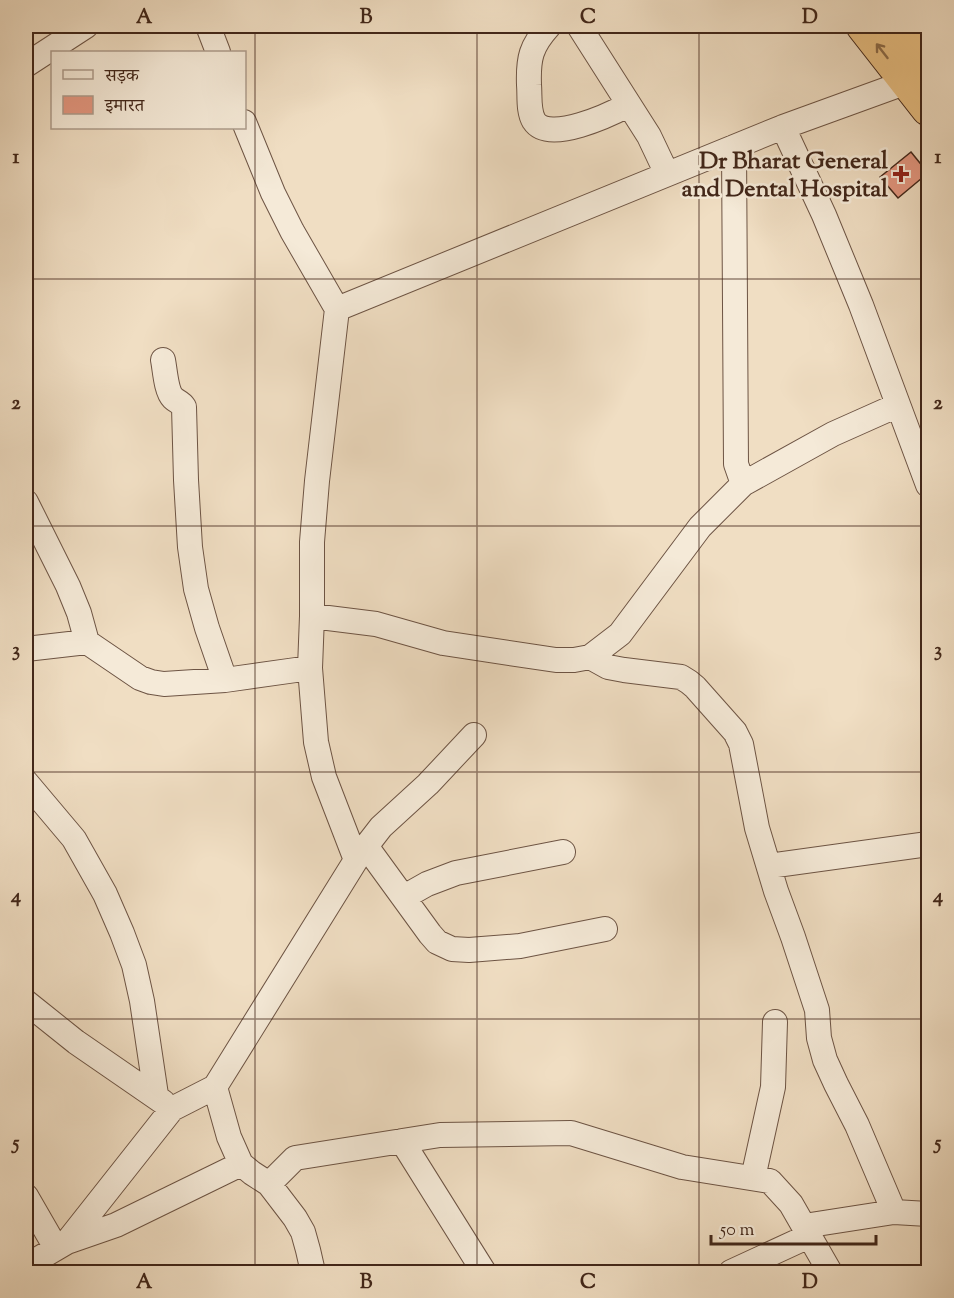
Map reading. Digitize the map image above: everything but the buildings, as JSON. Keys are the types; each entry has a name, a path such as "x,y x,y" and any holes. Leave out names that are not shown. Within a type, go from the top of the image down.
{"highway":[{"path":"862,26 917,74"},
{"path":"898,26 928,109"}],"street":[{"path":"26,65 86,26"},
{"path":"208,26 218,51"},
{"path":"549,26 539,36 530,58 530,107 534,121 538,125 562,130 609,116 628,105"},
{"path":"579,26 649,136 667,174"},
{"path":"337,309 917,74"},
{"path":"246,127 287,222 337,309 312,542 310,668 316,742 324,777 361,853 404,897 437,942 452,949 469,950 520,946 605,929"},
{"path":"783,127 824,215 861,305 898,405 920,437 928,484"},
{"path":"734,147 736,464 743,484"},
{"path":"163,360 169,392 172,398 184,407 190,547 196,589 225,680"},
{"path":"312,616 376,624 443,643 556,660 590,657 620,634 700,527 743,484 833,434 898,405"},
{"path":"26,502 70,592 87,642 131,673 151,682 164,684 225,680 310,668"},
{"path":"26,649 87,642"},
{"path":"590,657 608,667 681,677 695,687 735,732 741,744 757,828 817,1010 819,1038 825,1060 857,1125 894,1212"},
{"path":"62,1245 164,1102 215,1087 361,853 381,827 428,784 474,735"},
{"path":"26,782 74,839 105,894 122,933 134,965 164,1102"},
{"path":"769,866 928,844"},
{"path":"404,897 427,884 456,873 563,852"},
{"path":"26,1002 76,1042 164,1102"},
{"path":"753,1178 773,1087 775,1022"},
{"path":"215,1087 229,1137 241,1164 269,1184 295,1218 303,1232 313,1272"},
{"path":"269,1184 295,1158 440,1135 571,1133 682,1167 770,1181 791,1204 830,1272"},
{"path":"402,1141 484,1272"},
{"path":"26,1266 62,1245 116,1225 241,1164"},
{"path":"26,1196 62,1245"},
{"path":"731,1272 807,1231 894,1212 928,1214"}],"place":[{"name":"Dr Bharat General and Dental Hospital","path":"901,174"}]}
